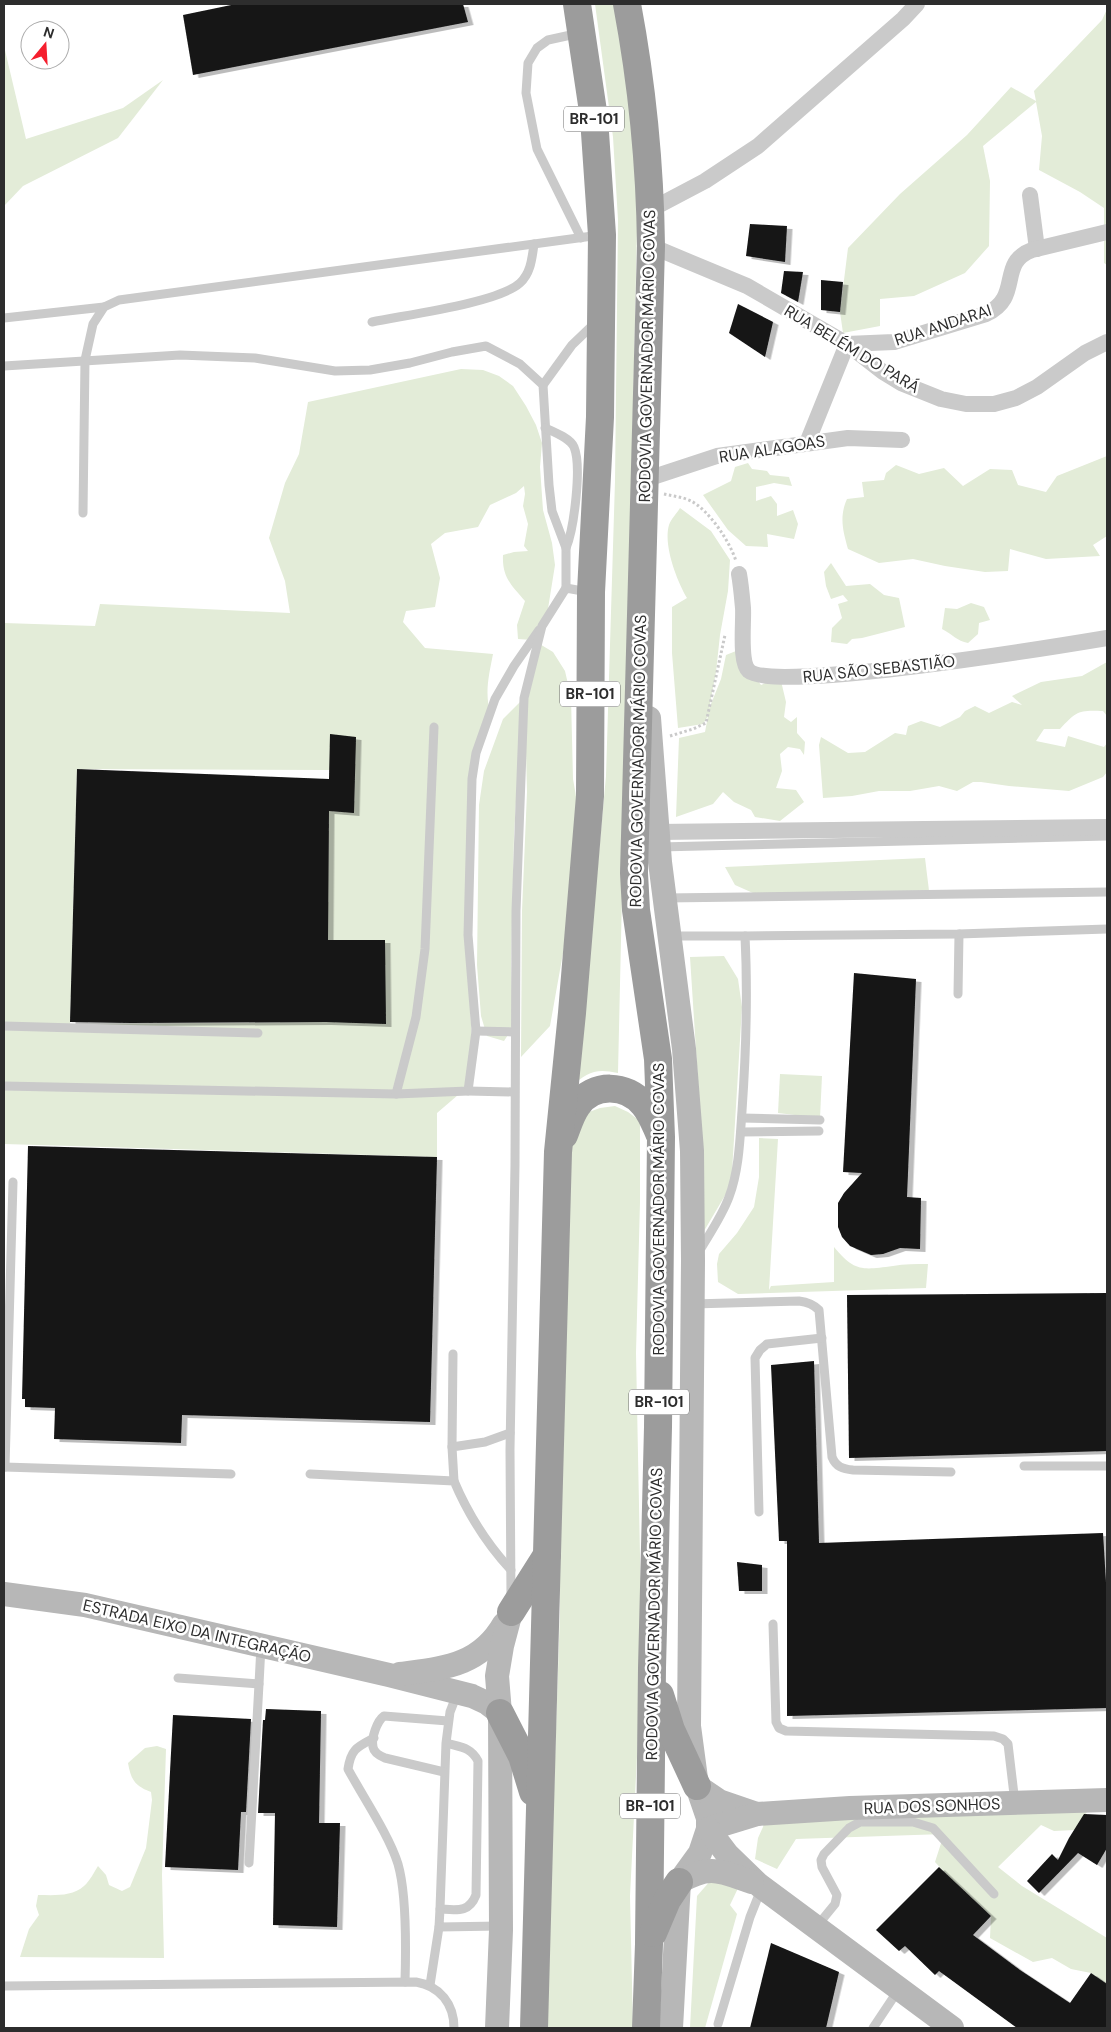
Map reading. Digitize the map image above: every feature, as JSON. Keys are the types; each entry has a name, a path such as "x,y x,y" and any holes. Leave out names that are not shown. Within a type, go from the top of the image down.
{"highway":[{"name":"BR-101","path":"534,2028 558,1152 590,796 578,590 600,417 600,317 592,236 594,118 577,4"},
{"name":"RODOVIA GOVERNADOR MÁRIO COVAS","path":"627,4 640,85 649,171 651,246 634,882 636,910 658,1060 661,1137 658,1427 646,2028"},
{"path":"558,1152 577,1106 595,1090 604,1088 624,1091 637,1099 648,1112 661,1137"},
{"path":"511,1612 547,1554"},
{"path":"652,1668 671,1730 697,1786"},
{"path":"500,1713 522,1756 540,1812"},
{"path":"649,1944 659,1918 679,1882"}],"main road":[{"path":"639,662 646,696 658,839 684,1049 692,1151 693,1304 688,1694 689,1726 697,1786 708,1818 708,1829 700,1854 679,1882 671,2028"},
{"name":"ESTRADA EIXO DA INTEGRAÇÃO","path":"4,1594 84,1605 388,1675 458,1692 482,1700 500,1713"},
{"path":"496,2028 501,1926 500,1713 497,1685 498,1668 511,1612"},
{"name":"ESTRADA EIXO DA INTEGRAÇÃO","path":"388,1675 446,1667 466,1660 483,1650 493,1640 511,1612"},
{"name":"RUA DOS SONHOS","path":"697,1786 719,1801 757,1814"},
{"name":"RUA DOS SONHOS","path":"708,1829 757,1814 850,1808 1107,1800"},
{"path":"708,1829 727,1854 761,1886 952,2028"},
{"path":"679,1882 694,1874 710,1870 761,1886"}],"street":[{"path":"650,210 705,181 758,146 895,26 917,4"},
{"path":"1030,195 1037,249"},
{"name":"RUA ANDARAI","path":"847,344 894,342 994,310 1005,298 1013,267 1018,258 1026,252 1107,232"},
{"name":"RUA BELÉM DO PARÁ","path":"651,246 747,286 847,344 883,372 901,383 942,399 966,404 994,404 1016,398 1037,388 1085,353 1107,342"},
{"path":"807,442 847,344"},
{"name":"RUA ALAGOAS","path":"644,485 717,456 807,442 856,437 902,440"},
{"name":"RUA SÃO SEBASTIÃO","path":"739,574 743,609 745,664 748,671 759,676 781,678 847,674 960,660 1107,638"},
{"path":"658,839 1107,827"}],"lane":[{"path":"4,318 104,307 119,300 592,236 537,150 526,93 528,63 537,48 548,40 582,33"},
{"path":"372,322 505,293 521,283 530,269 534,244"},
{"path":"83,513 84,360 93,324 104,307"},
{"path":"468,1091 476,1031 468,935 472,779 476,753 495,698 514,666 542,626 578,590 566,548 552,510 547,467 543,385 572,345 600,317"},
{"path":"4,366 180,355 255,358 335,370 370,370 486,346 520,364 543,385"},
{"path":"546,428 560,435 574,446 577,463 577,489 570,538 566,548"},
{"path":"511,1612 510,1433 516,1165 514,1092 516,911 524,698 542,626"},
{"path":"396,1094 416,1017 425,948 434,727"},
{"path":"658,839 1107,836"},
{"path":"665,898 1107,892"},
{"path":"670,936 959,934 1107,929"},
{"path":"958,994 959,934"},
{"path":"693,1261 730,1196 741,1132 746,1059 744,936"},
{"path":"4,1026 258,1033"},
{"path":"476,1031 515,1032"},
{"path":"4,1086 396,1094 468,1091 514,1092"},
{"path":"742,1118 820,1120"},
{"path":"776,1119 776,1131"},
{"path":"741,1132 820,1131"},
{"path":"12,1182 4,1467 231,1474"},
{"path":"693,1304 806,1302 819,1310 832,1457 835,1464 842,1469 853,1470 951,1472"},
{"path":"759,1512 755,1358 767,1344 822,1338"},
{"path":"453,1354 452,1447 454,1480 463,1503 492,1550 511,1570"},
{"path":"452,1447 485,1442 510,1433"},
{"path":"1024,1466 1107,1466"},
{"path":"310,1474 454,1480"},
{"path":"773,1624 776,1722 779,1728 786,1731 994,1736 1003,1739 1008,1744 1015,1803"},
{"path":"249,1863 261,1646"},
{"path":"178,1678 259,1684"},
{"path":"430,1985 439,1927 444,1772 448,1721 458,1692"},
{"path":"444,1772 380,1756 373,1747 378,1722 384,1716 448,1721"},
{"path":"374,1738 355,1748 350,1758 348,1769 392,1850 398,1865 402,1887 406,1942 406,1982"},
{"path":"440,1908 455,1910 467,1908 473,1903 476,1895 478,1762 474,1754 469,1750 446,1744"},
{"path":"816,1928 834,1904 837,1895 822,1867 821,1860 824,1854 849,1828 860,1822 913,1822 933,1828 994,1894"},
{"path":"718,2024 761,1886"},
{"path":"439,1927 501,1926"},
{"path":"4,1986 416,1982 436,1988 448,2001 452,2012 454,2028"},
{"path":"873,2028 899,1989"}],"path":[{"path":"644,485 696,504 727,540 732,549 739,574"},
{"path":"650,741 693,729 706,723 726,630"}],"green space":[{"path":"595,4 616,4 630,97 638,187 618,1073 592,1072 570,1087 590,950 606,776 615,481 618,220 613,137"},
{"path":"1107,9 1107,265 1104,263 1104,208 1080,192 1039,170 1042,136 1036,102 983,146 990,181 989,246 965,273 914,296 880,299 880,326 843,333 840,312 848,248 900,194 967,135 1011,87 1036,101 1034,91 1102,20"},
{"path":"4,46 26,139 123,108 163,80 118,138 23,186 4,206"},
{"path":"461,369 483,370 499,376 513,386 536,425 542,443 540,467 543,510 552,543 555,565 547,615 533,640 518,639 517,625 525,601 508,580 503,563 503,555 528,551 524,546 528,524 523,506 524,486 516,493 490,505 478,527 445,533 431,544 440,578 435,607 406,611 403,622 425,648 493,654 488,692 491,715 473,777 467,951 473,1060 465,1089 437,1113 437,1157 4,1144 4,623 95,626 100,604 290,613 285,581 269,538 285,483 299,454 308,402","holes":["355,737 354,812 329,811 326,1022 70,1024 77,769 329,770"]},
{"path":"1107,456 1107,536 1093,545 1100,556 1046,559 1010,549 1008,571 985,572 913,559 879,563 848,549 842,518 847,499 864,497 862,482 884,480 886,473 896,465 919,474 944,468 963,486 990,469 1012,470 1018,485 1046,492 1057,476"},
{"path":"748,463 752,469 767,471 770,475 789,477 792,486 774,483 756,487 756,501 771,496 777,504 777,516 793,510 798,524 794,539 767,534 768,547 746,546 728,530 703,495 731,481 735,467"},
{"path":"680,508 711,531 730,560 728,591 709,709 721,679 726,655 736,651 761,685 770,681 781,681 786,702 784,717 791,722 797,717 797,733 805,742 804,755 800,749 788,747 780,754 782,771 776,788 796,790 804,802 780,821 755,817 751,810 734,802 723,792 713,804 676,817 679,738 705,732 708,716 703,724 678,728 672,653 672,607 687,598 672,563 669,552 668,533 669,525"},
{"path":"831,563 846,586 870,584 884,595 899,598 905,627 852,639 847,644 831,642 832,628 842,618 838,604 848,601 843,595 831,599 826,586 824,572"},
{"path":"971,603 984,607 990,620 979,623 978,634 968,643 942,629 945,608 957,609"},
{"path":"533,640 553,652 565,671 571,697 573,779 581,825 563,953 550,1026 521,1057 522,911 527,792 525,714"},
{"path":"1107,662 1107,716 1103,711 1078,713 1070,718 1060,729 1044,729 1036,741 1065,747 1068,736 1104,747 1107,743 1107,772 1103,777 1069,791 973,782 957,791 939,786 910,791 879,791 852,796 823,798 819,745 821,737 848,753 865,752 895,733 906,735 908,726 921,721 940,727 960,717 965,711 975,706 989,713 1012,702 1022,705 1012,696 1041,682 1082,676"},
{"path":"522,700 514,835 511,965 513,1027 504,1041 487,1036 481,1016 477,965 479,805 484,771 503,719"},
{"path":"925,858 930,899 753,893 735,885 725,867"},
{"path":"724,956 738,979 742,1007 732,1172 730,1187 704,1231 704,1174 690,957"},
{"path":"780,1074 822,1076 820,1118 778,1113"},
{"path":"615,1106 628,1112 640,1121 636,1353 642,1657 630,1896 633,2028 546,2028 560,1611 559,1514 568,1151 589,1112"},
{"path":"759,1138 778,1139 769,1290 771,1286 834,1282 834,1247 848,1261 860,1267 874,1268 906,1264 928,1264 926,1288 738,1294 718,1282 717,1264 719,1254 737,1233 754,1207 759,1177"},
{"path":"157,1746 166,1749 162,1875 164,1958 20,1957 29,1929 39,1915 36,1906 38,1895 62,1895 79,1890 88,1882 98,1866 106,1875 109,1885 122,1891 130,1887 146,1848 152,1800 151,1792 135,1782 128,1763 145,1748"},
{"path":"1097,1797 1075,1830 1054,1831 1041,1825 998,1867 1022,1886 1107,1938 1107,1984 1091,1973 1071,1969 1052,1958 1033,1962 990,1938 991,1916 935,1862 944,1834 796,1839 777,1869 755,1859 758,1838 767,1818"},
{"path":"711,1880 740,1884 730,1905 737,1914 705,2028 690,2028 697,1896"}],"building":[{"path":"236,4 463,4 468,22 193,75 183,15"},
{"path":"750,224 787,226 785,262 746,256"},
{"path":"784,271 803,272 798,302 781,293"},
{"path":"821,280 843,282 840,312 821,310"},
{"path":"738,304 773,322 765,357 729,333"},
{"path":"330,734 356,737 354,813 329,811 328,940 385,940 386,1024 326,1022 70,1022 77,769 329,779"},
{"path":"854,973 916,979 907,1197 921,1198 920,1249 900,1248 883,1254 871,1255 850,1246 842,1237 838,1227 838,1203 844,1193 862,1173 843,1172"},
{"path":"28,1146 437,1157 430,1422 182,1415 181,1443 54,1439 55,1408 25,1407 25,1399 22,1399"},
{"path":"1107,1293 1107,1451 849,1458 847,1295"},
{"path":"814,1361 819,1543 1103,1533 1107,1599 1107,1708 787,1716 787,1541 779,1541 771,1365"},
{"path":"737,1562 762,1565 762,1591 739,1591"},
{"path":"266,1709 321,1711 319,1823 340,1823 337,1927 273,1925 275,1813 258,1813 263,1720 265,1720"},
{"path":"173,1715 251,1719 246,1812 241,1812 238,1870 165,1867"},
{"path":"1084,1814 1107,1815 1107,1848 1097,1865 1078,1853 1039,1893 1027,1881 1052,1854 1058,1860"},
{"path":"939,1867 991,1916 973,1935 1020,1970 1070,2003 1091,1973 1107,1984 1107,2028 1017,2028 939,1971 935,1975 905,1946 899,1951 876,1930"},
{"path":"771,1943 839,1972 826,2028 750,2028"}]}
